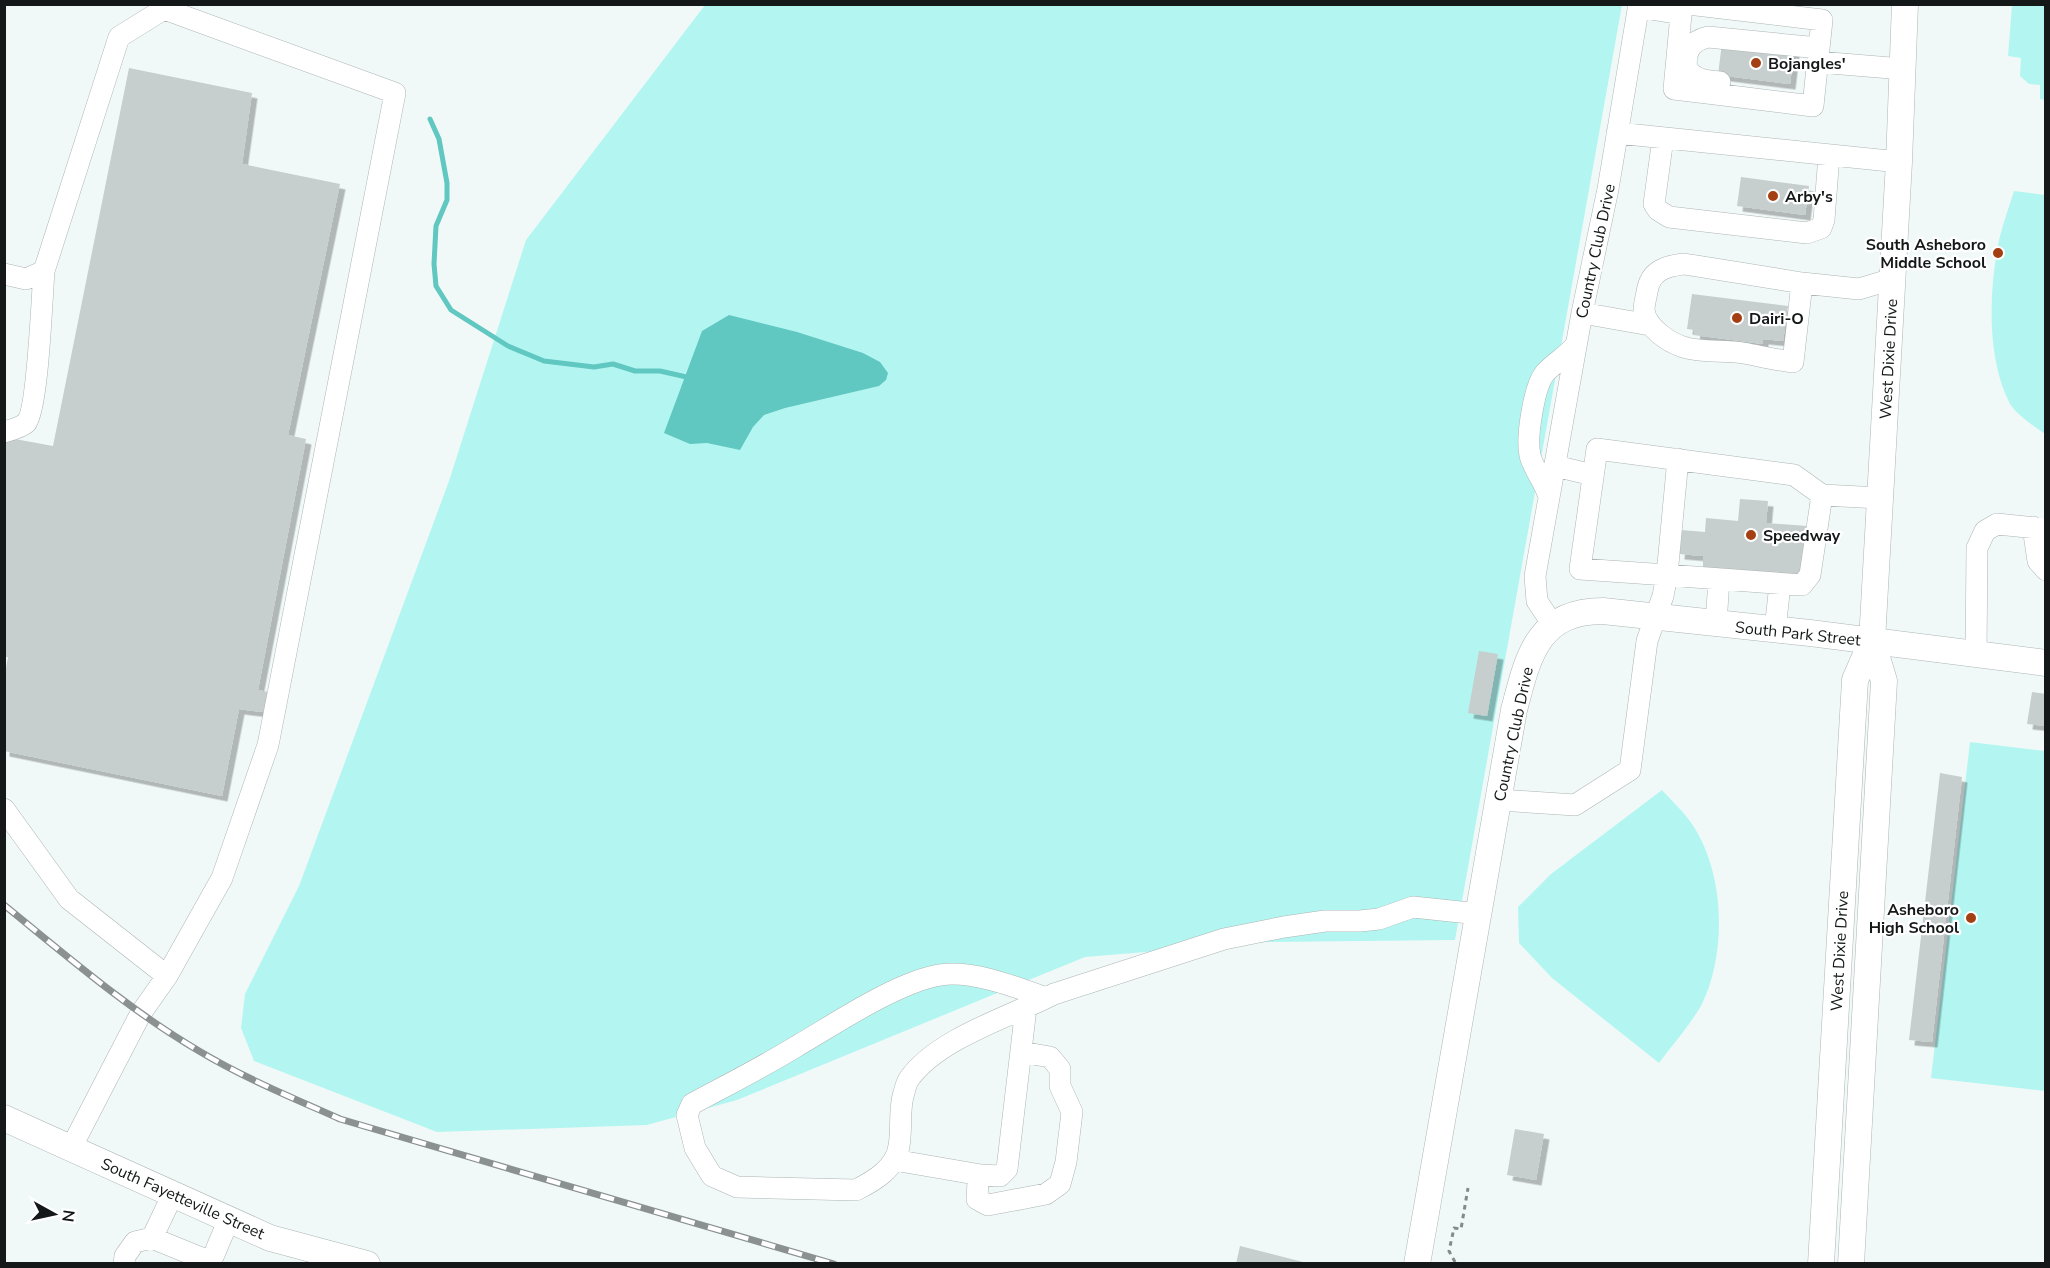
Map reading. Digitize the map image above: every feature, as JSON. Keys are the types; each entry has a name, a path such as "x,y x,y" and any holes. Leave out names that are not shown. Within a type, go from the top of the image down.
{"main road":[{"name":"West Dixie Drive","path":"1851,1263 1884,681 1872,641 1899,162 1905,4"},
{"name":"South Park Street","path":"1553,625 1573,614 1603,610 2046,663"},
{"name":"Country Club Drive","path":"1417,1263 1514,710 1527,661 1538,641 1553,625"},
{"name":"West Dixie Drive","path":"1821,1263 1855,680 1872,641"},
{"name":"South Fayetteville Street","path":"4,1118 270,1238 367,1263"}],"street":[{"path":"1638,6 1684,8 1822,20 1813,106 1674,89 1684,8"},
{"name":"Country Club Drive","path":"1553,625 1537,601 1535,576 1576,345 1608,189 1638,6"},
{"path":"4,432 20,426 30,417 44,271 118,37 163,7 395,93 268,745 222,878 167,976 141,1013 71,1148"},
{"path":"1815,92 1706,81 1692,76 1686,69 1687,51 1699,39 1708,37 1903,69"},
{"path":"1617,133 1899,162"},
{"path":"1663,138 1654,204 1658,210 1669,217 1807,233 1821,228 1824,220 1829,154"},
{"path":"1802,283 1793,362 1745,353 1682,347 1650,325 1644,310 1648,282 1654,273 1669,266 1684,264 1802,283 1859,289 1892,279"},
{"path":"4,274 26,279 44,271"},
{"path":"1582,314 1650,325"},
{"path":"1549,497 1544,481 1529,454 1537,393 1540,380 1545,373 1576,345"},
{"path":"1822,495 1808,580 1802,585 1580,569 1597,449 1794,475 1822,495 1880,498"},
{"path":"1499,800 1575,805 1630,770 1647,641 1667,575 1678,459"},
{"path":"1555,466 1593,475"},
{"path":"1976,655 1977,548 1985,531 1997,524 2039,528 2038,561 2046,570"},
{"path":"1716,624 1719,579"},
{"path":"1775,630 1780,584"},
{"path":"4,809 69,899 167,976"},
{"path":"1046,998 987,979 958,975 940,975 908,984 692,1104 687,1115 695,1148 712,1176 737,1187 856,1190 872,1182 894,1160 899,1148 901,1106 908,1080 928,1059 969,1033 1046,998 1111,974 1224,939 1284,927 1325,921 1379,919 1413,907 1479,914"},
{"path":"894,1160 1000,1176 1007,1169 1026,1008"},
{"path":"981,1174 978,1181 977,1199 988,1205 1046,1194 1060,1184 1066,1162 1072,1112 1060,1086 1060,1069 1050,1057 1021,1052"},
{"path":"152,1238 173,1194"},
{"path":"124,1263 125,1256 135,1242 152,1238 210,1263 229,1219"}],"path":[{"path":"1455,1262 1449,1251 1454,1228 1461,1229 1468,1188"}],"shaded area":[{"path":"705,5 1622,5 1455,940 1267,942 1085,957 737,1100 647,1125 437,1132 254,1061 241,1028 245,994 299,886 449,481 526,240"},
{"path":"2012,5 2045,5 2045,100 2040,99 2040,85 2029,84 2020,76 2021,58 2008,56"},
{"path":"2014,191 2045,195 2045,434 2010,404 2002,386 1993,345 1993,280 2001,234"},
{"path":"729,315 797,332 863,353 880,362 888,373 886,380 879,386 764,415 753,427 740,450 707,443 690,444 664,433 702,331"},
{"path":"1970,742 2045,751 2045,1091 1931,1078"},
{"path":"1662,790 1689,820 1703,844 1711,865 1716,889 1719,937 1716,961 1702,1004 1659,1063 1552,978 1519,943 1518,907 1551,874"}],"building":[{"name":"Bojangles'","path":"1722,43 1794,51 1790,84 1718,75"},
{"path":"129,68 252,93 242,164 340,184 288,435 306,439 258,690 268,692 263,712 239,709 222,796 4,751 4,679 8,657 4,657 4,437 53,446"},
{"name":"Arby's","path":"1741,177 1809,186 1805,215 1737,206"},
{"name":"Dairi-O","path":"1692,294 1788,306 1783,341 1763,339 1763,344 1694,335 1695,330 1687,329"},
{"path":"1740,499 1768,501 1766,523 1807,526 1803,574 1703,567 1703,556 1679,554 1681,530 1705,532 1706,518 1738,521"},
{"path":"1479,651 1498,654 1487,716 1468,713"},
{"path":"2032,692 2046,694 2046,726 2027,724"},
{"path":"1940,773 1962,777 1932,1042 1909,1040"},
{"path":"1515,1129 1544,1134 1536,1180 1507,1175"},
{"path":"1240,1246 1307,1263 1307,1264 1236,1264"}],"waterway":[{"path":"430,119 439,139 447,183 447,200 436,226 434,264 436,286 451,310 508,346 544,361 594,367 613,364 635,371 660,371 691,378"}],"railway":[{"path":"4,905 99,982 173,1035 233,1070 340,1119 834,1264"}],"place":[{"name":"Bojangles'","path":"1756,63"},
{"name":"Arby's","path":"1773,196"},
{"name":"South Asheboro Middle School","path":"1998,253"},
{"name":"Dairi-O","path":"1737,318"},
{"name":"Speedway","path":"1751,535"},
{"name":"Asheboro High School","path":"1971,918"}]}
